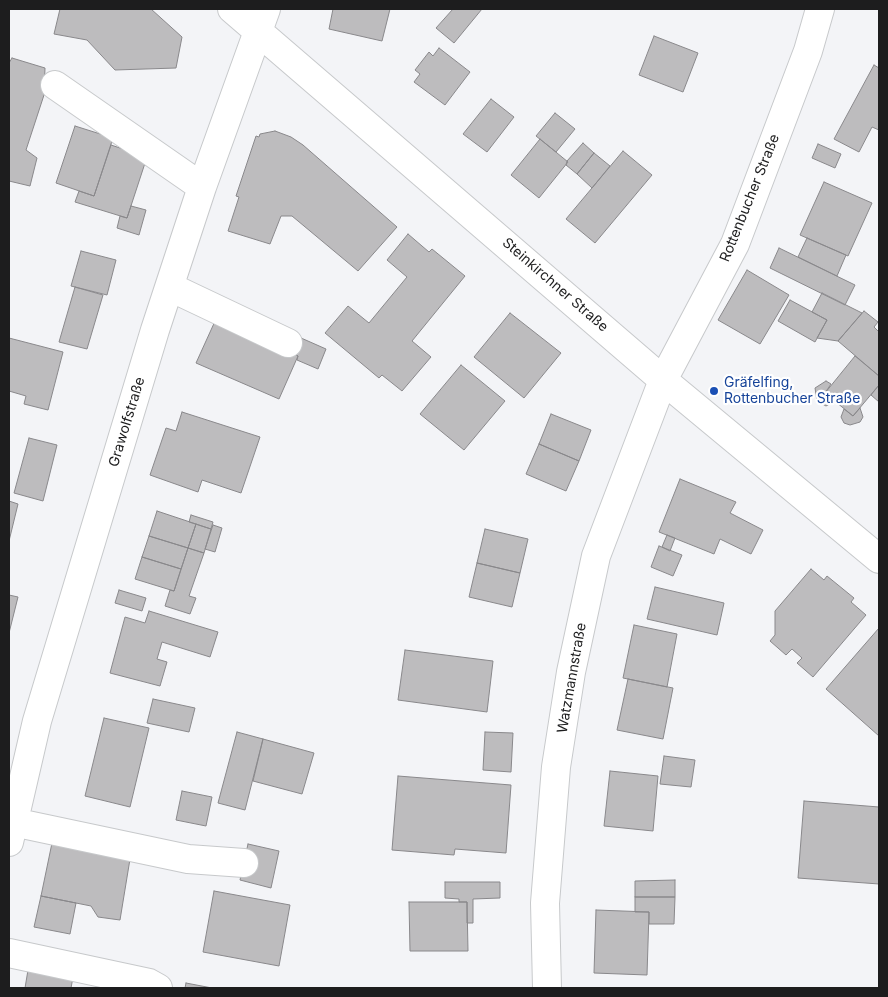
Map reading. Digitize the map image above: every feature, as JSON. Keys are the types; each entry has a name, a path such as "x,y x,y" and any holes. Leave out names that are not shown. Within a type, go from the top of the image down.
{"street":[{"name":"Steinkirchner Straße","path":"232,9 261,20 663,380 879,559"},
{"name":"Rottenbucher Straße","path":"663,380 734,244 808,51 820,9"},
{"name":"Grawolfstraße","path":"11,832 37,721 170,287 202,187 261,20"},
{"path":"55,85 202,187"},
{"path":"170,287 288,343"},
{"name":"Watzmannstraße","path":"547,988 545,903 556,768 571,672 596,556 663,380"},
{"path":"11,832 188,859 244,863"},
{"path":"9,953 149,983 158,988"}],"building":[{"path":"60,9 151,9 182,37 176,68 115,70 87,40 54,34"},
{"path":"333,9 390,9 382,41 329,29"},
{"path":"453,9 482,9 454,43 436,28"},
{"path":"654,36 698,53 683,92 639,75"},
{"path":"439,48 470,72 445,105 414,82 420,74 415,70 429,52 433,56"},
{"path":"12,58 45,68 44,95 26,150 37,158 30,186 9,181 9,63"},
{"path":"874,65 879,68 879,130 872,127 859,152 834,139"},
{"path":"491,99 514,117 487,152 463,134"},
{"path":"555,113 575,129 556,152 536,136"},
{"path":"75,126 113,138 94,196 56,183"},
{"path":"275,131 291,137 303,145 397,227 358,271 292,216 281,216 270,244 228,231 239,197 236,196 256,136 259,137 260,134"},
{"path":"540,139 568,162 539,198 511,175"},
{"path":"583,143 594,153 577,174 566,165 567,161"},
{"path":"818,144 841,154 835,168 812,158"},
{"path":"111,145 147,157 127,218 75,202 79,191 94,196"},
{"path":"623,151 652,175 595,243 566,219"},
{"path":"594,153 610,166 592,188 577,174"},
{"path":"824,182 872,203 848,256 800,235"},
{"path":"131,206 146,210 139,235 117,228 120,216 127,218"},
{"path":"408,234 429,252 432,249 465,276 412,341 431,357 402,391 382,375 379,378 325,333 348,306 369,323 407,277 387,260"},
{"path":"807,238 846,255 837,276 798,257"},
{"path":"779,248 855,285 845,305 770,268"},
{"path":"81,251 116,260 107,295 71,286"},
{"path":"747,270 789,295 760,344 718,320"},
{"path":"75,287 103,295 87,349 59,342"},
{"path":"822,293 862,313 838,341 817,338 827,320 812,312"},
{"path":"790,300 827,320 815,342 778,321"},
{"path":"864,311 878,322 874,327 879,332 879,376 838,341"},
{"path":"510,313 561,353 524,398 474,357"},
{"path":"216,319 298,356 279,399 196,363"},
{"path":"292,334 326,349 318,369 297,360 298,356 285,350"},
{"path":"9,338 63,352 48,410 24,404 26,396 9,391"},
{"path":"855,356 879,376 879,385 853,416 825,393"},
{"path":"461,365 505,401 464,450 420,414"},
{"path":"826,381 831,384 825,393 835,401 826,406 817,401 815,388"},
{"path":"879,385 879,402 871,395"},
{"path":"860,408 863,417 860,422 850,425 844,423 841,417 844,409 853,416"},
{"path":"182,412 260,437 241,493 202,480 198,492 150,475 166,428 176,431"},
{"path":"551,414 591,430 579,461 539,444"},
{"path":"29,438 57,445 43,501 14,493"},
{"path":"539,444 579,461 566,491 526,474"},
{"path":"680,479 736,502 730,513 763,530 751,554 720,539 714,554 659,532"},
{"path":"9,501 18,504 9,541"},
{"path":"157,511 196,524 188,548 149,536"},
{"path":"191,515 213,522 211,529 189,522"},
{"path":"196,524 211,529 204,553 188,548"},
{"path":"213,525 222,528 215,552 205,549"},
{"path":"485,529 528,539 520,573 477,563"},
{"path":"667,535 675,538 670,551 662,547"},
{"path":"149,536 188,548 181,569 142,557"},
{"path":"659,546 682,555 673,576 651,567"},
{"path":"188,548 204,553 189,596 196,598 190,614 165,606 170,590 174,591"},
{"path":"142,557 181,569 174,591 135,579"},
{"path":"477,563 520,573 512,607 469,597"},
{"path":"811,569 824,580 827,576 854,598 851,602 866,615 813,677 797,663 802,658 792,649 786,655 770,641 775,635 775,611"},
{"path":"655,587 724,603 717,635 647,619"},
{"path":"119,590 146,598 142,611 115,603"},
{"path":"9,595 18,597 9,633"},
{"path":"149,611 218,632 210,657 162,642 157,659 167,662 160,686 110,673 125,617 145,623"},
{"path":"634,625 677,634 667,687 623,678"},
{"path":"879,628 879,736 826,689"},
{"path":"405,650 493,661 487,712 398,700"},
{"path":"628,679 673,688 663,739 617,730"},
{"path":"153,699 195,708 189,732 147,723"},
{"path":"104,718 149,728 130,807 85,796"},
{"path":"237,732 263,739 245,810 218,803"},
{"path":"485,732 513,733 511,772 483,770"},
{"path":"263,739 314,753 302,794 253,781"},
{"path":"664,756 695,760 691,787 660,784"},
{"path":"610,771 658,776 653,831 604,826"},
{"path":"398,776 511,785 506,853 455,849 454,855 392,850"},
{"path":"182,791 212,797 206,826 176,820"},
{"path":"804,801 879,807 879,884 798,878"},
{"path":"52,843 130,859 120,920 98,917 91,906 41,896"},
{"path":"248,844 279,851 271,888 240,880"},
{"path":"675,880 675,897 635,897 635,881"},
{"path":"445,882 500,882 500,898 473,899 473,923 467,923 467,902 459,902 459,899 445,898"},
{"path":"214,891 290,905 279,966 203,952"},
{"path":"41,896 76,903 70,934 34,927"},
{"path":"635,897 675,897 674,924 649,924 649,912 635,912"},
{"path":"409,902 467,902 468,951 410,951"},
{"path":"596,910 649,912 647,975 594,973"},
{"path":"29,964 74,972 71,988 25,988"},
{"path":"186,983 212,988 185,988"}],"place":[{"name":"Gräfelfing, Rottenbucher Straße","path":"714,391"}]}
